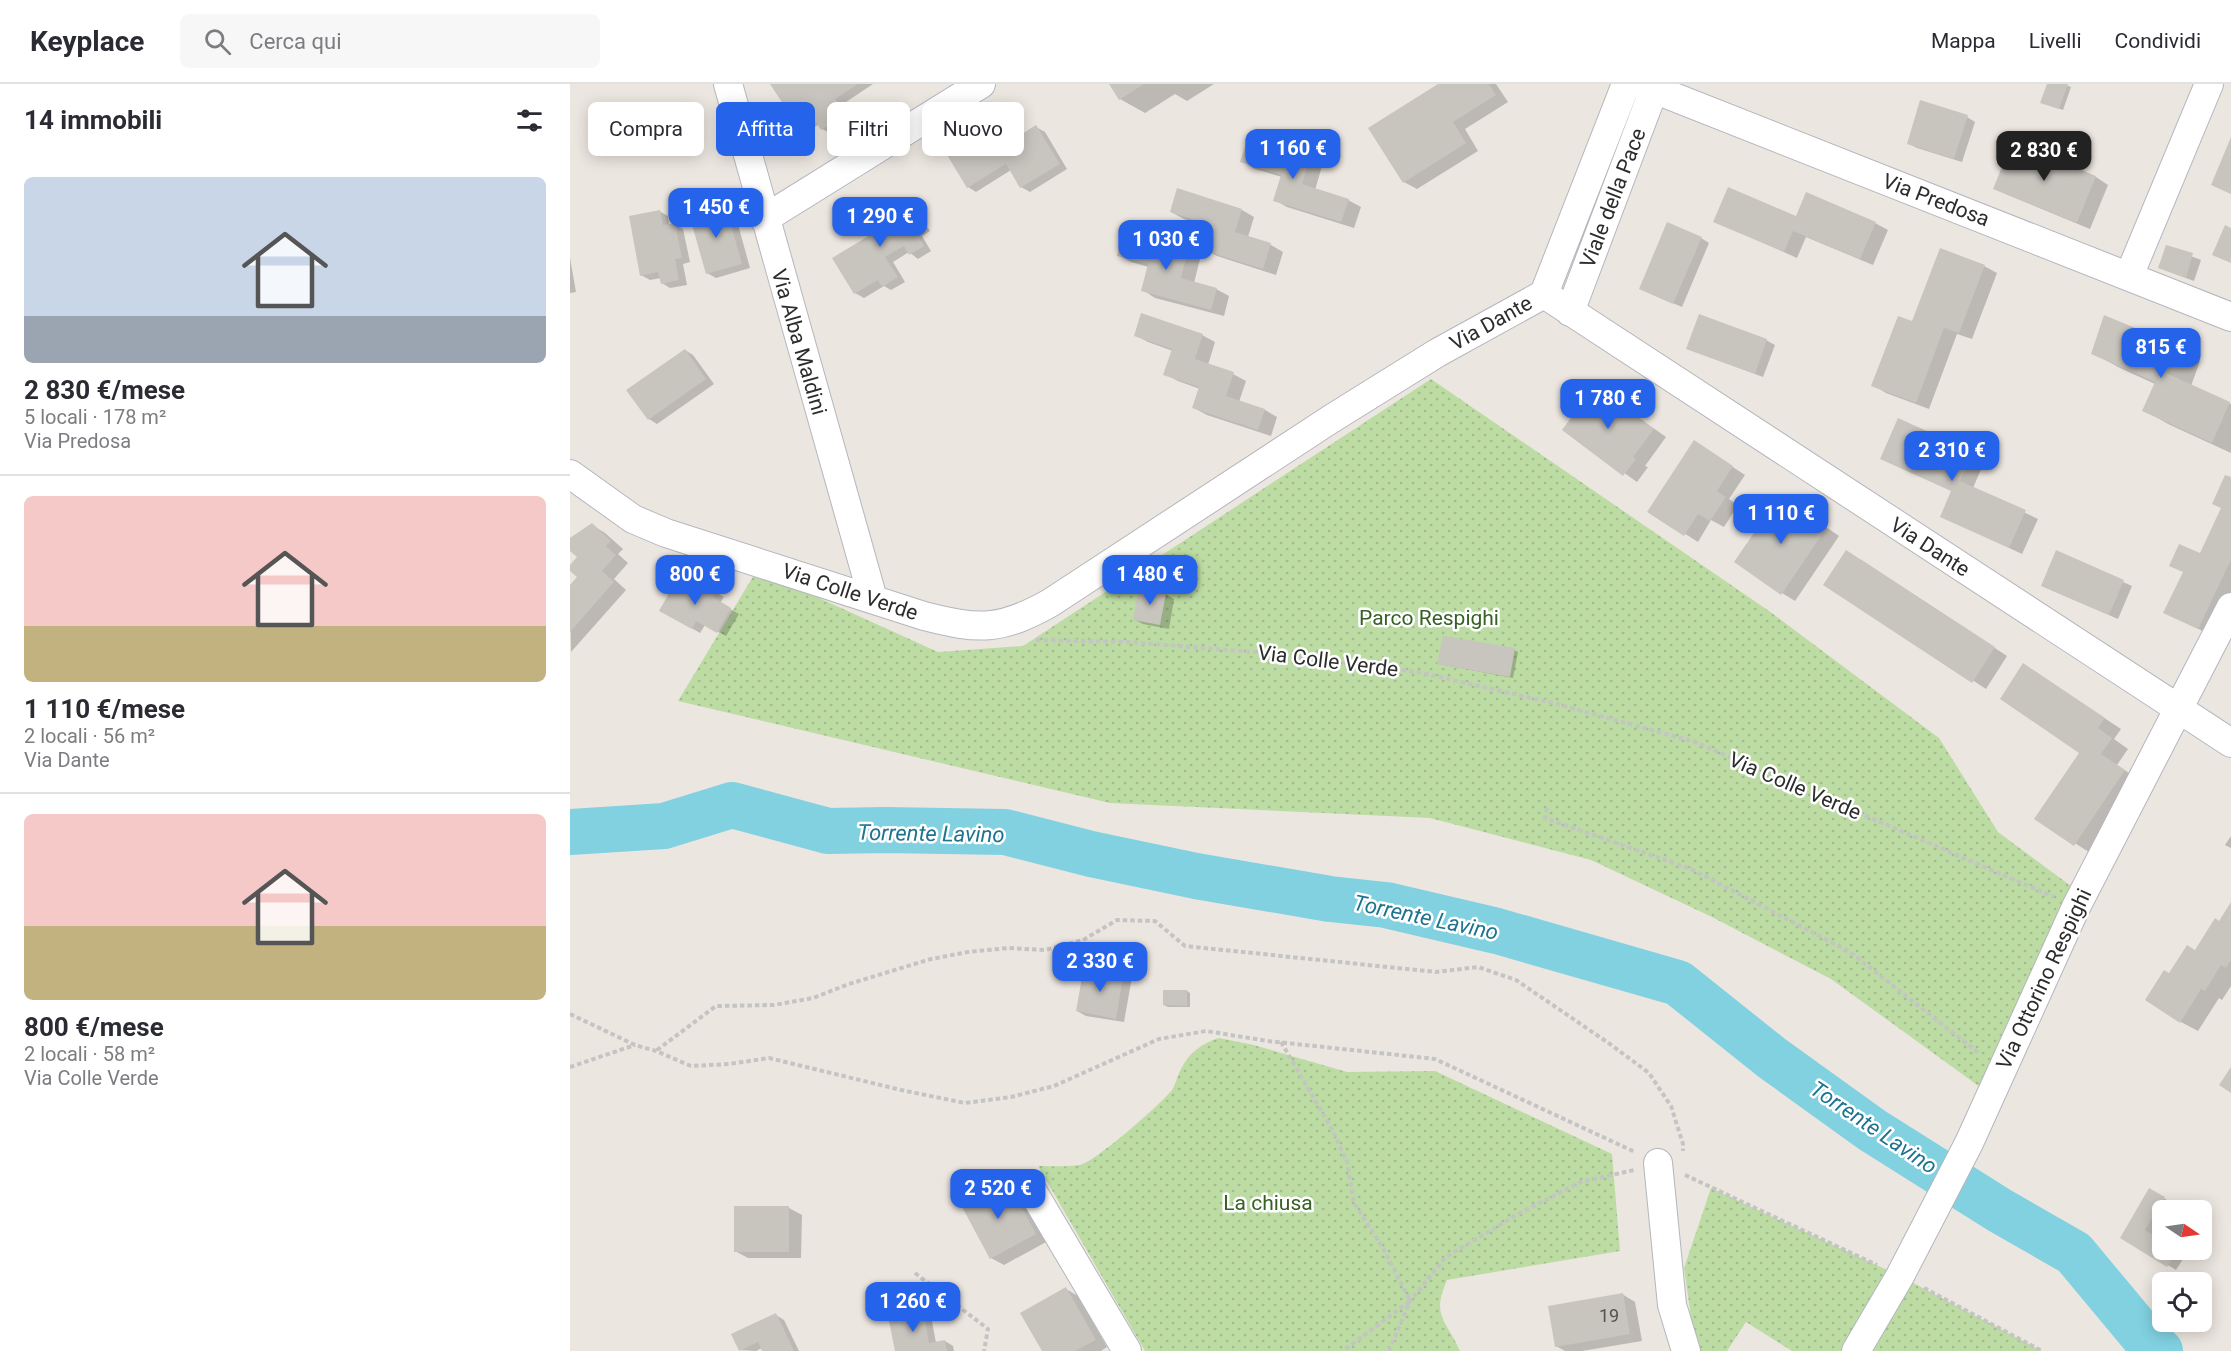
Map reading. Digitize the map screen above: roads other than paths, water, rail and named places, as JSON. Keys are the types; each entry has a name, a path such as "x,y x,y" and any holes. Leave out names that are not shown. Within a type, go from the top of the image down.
{"street":[{"name":"Via Alba Maldini","path":"728,84 764,219 873,598"},
{"path":"764,219 981,84"},
{"name":"Viale della Pace","path":"1544,294 1626,84"},
{"path":"2129,276 2209,84"},
{"name":"Viale della Pace","path":"1570,312 1651,86"},
{"name":"Via Predosa","path":"1651,86 2231,317"},
{"name":"Via Dante","path":"985,627 1018,620 1050,603 1340,413 1437,353 1544,294 2231,743"},
{"name":"Via Colle Verde","path":"570,474 633,519 666,533 944,621 985,627"},
{"name":"Via Ottorino Respighi","path":"1856,1351 1900,1276 1969,1143 2076,907 2231,607"},
{"path":"1670,1158 1671,1305 1686,1351"},
{"path":"1030,1187 1127,1351"}],"waterway":[{"name":"Torrente Lavino","path":"570,832 664,826 732,805 828,831 1005,832 1091,854 1196,876 1330,899 1386,905 1497,931 1678,983 1772,1058 1872,1130 1999,1210 2074,1253 2144,1337 2160,1351"}],"park label":[{"name":"Parco Respighi","path":"1429,618"},
{"name":"La chiusa","path":"1268,1203"}]}
